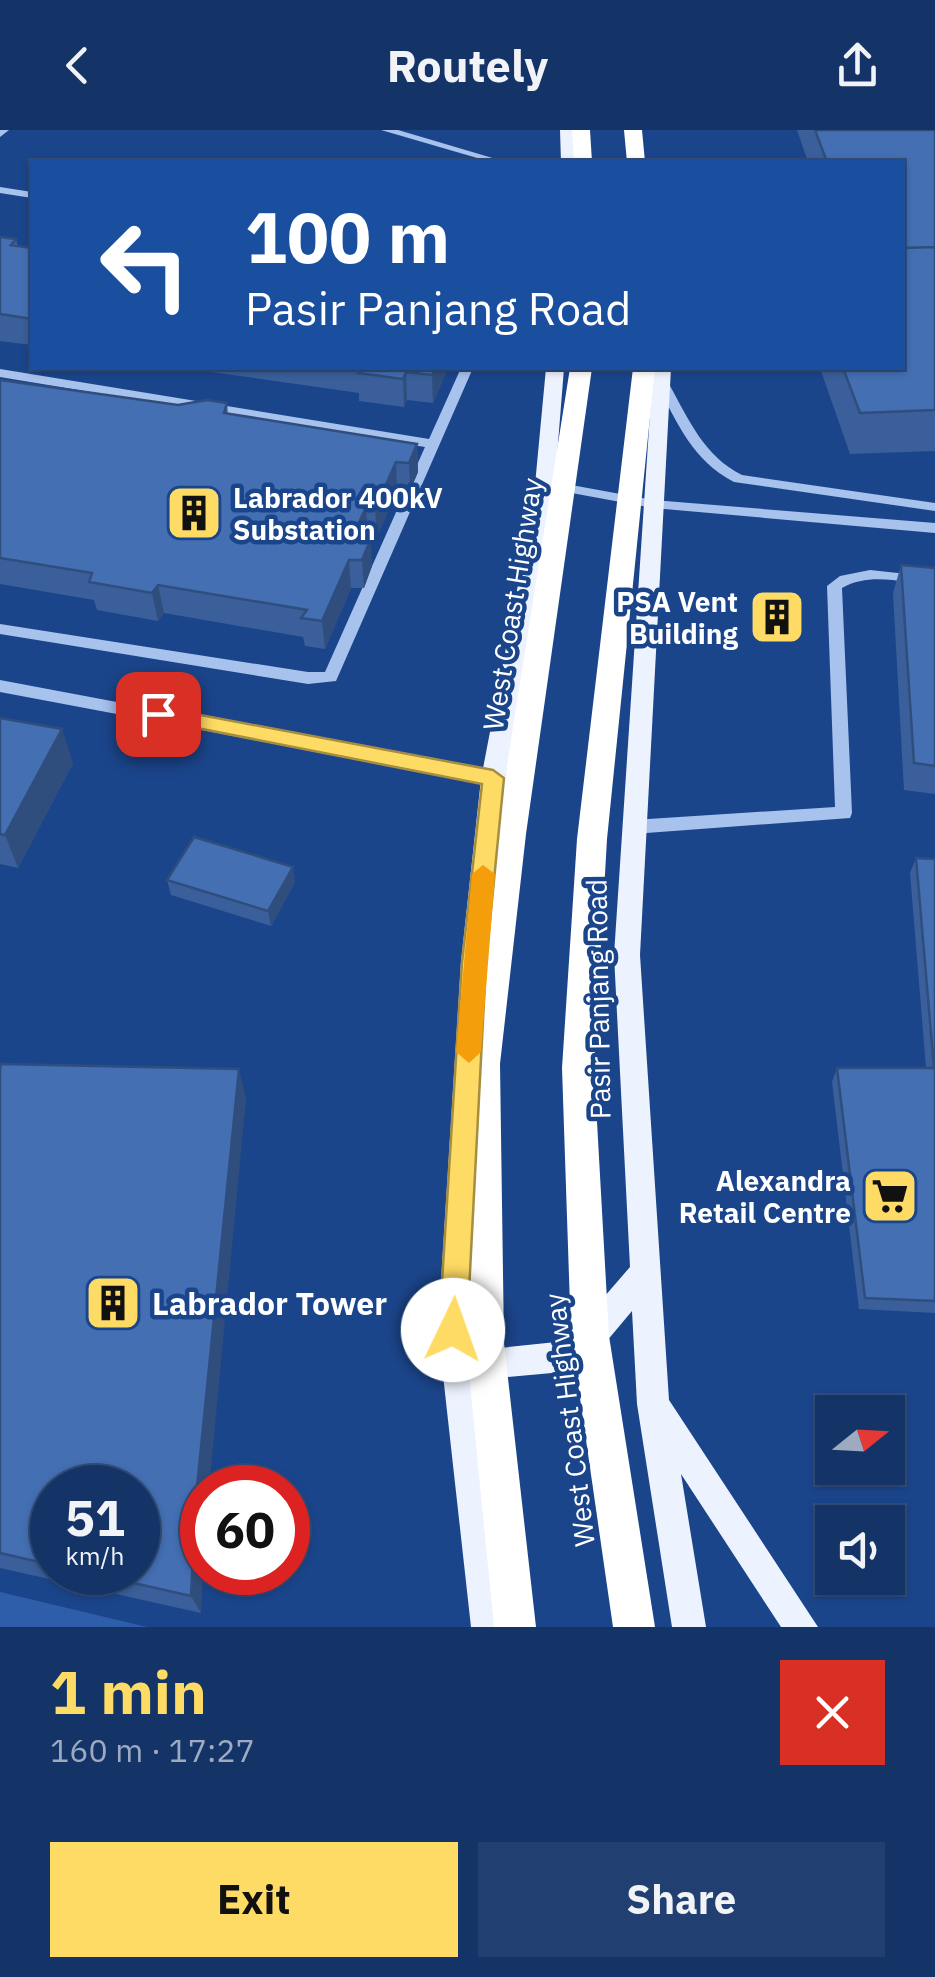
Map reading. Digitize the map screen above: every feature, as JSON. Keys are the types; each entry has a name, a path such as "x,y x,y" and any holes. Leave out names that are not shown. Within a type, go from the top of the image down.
{"highway":[{"path":"581,130 583,160"},
{"path":"636,130 640,160"},
{"name":"West Coast Highway","path":"514,1627 485,1343 484,1064 511,834 581,370"},
{"name":"West Coast Highway","path":"634,1627 590,1336 578,1068 592,839 656,373"}],"main road":[{"path":"568,130 569,160"},
{"path":"488,1627 453,1330 474,962 493,778 544,484 555,370"},
{"name":"Pasir Panjang Road","path":"656,373 654,537 626,956 642,1276 653,1404 689,1627"},
{"path":"459,1366 574,1356 642,1276"},
{"path":"653,1404 802,1627"}],"lane":[{"path":"386,130 494,160"},
{"path":"0,190 30,195"},
{"path":"0,629 308,678 330,677 466,370"},
{"path":"0,372 434,444"},
{"path":"656,373 703,456 716,470 739,479 935,507"},
{"path":"544,484 653,504 935,528"},
{"path":"633,827 844,813 834,586 847,577 866,574 935,582"},
{"path":"0,686 493,778"}],"shaded area":[{"path":"0,1592 147,1627 0,1627"}],"building":[{"path":"815,130 935,130 935,247 905,248 905,160 826,160"},
{"path":"0,237 16,239 11,245 30,248 30,319 0,314"},
{"path":"935,247 935,410 860,413 844,370 905,370 905,248"},
{"path":"435,370 432,375 406,372 403,379 358,373"},
{"name":"Labrador 400kV Substation","path":"0,380 178,405 207,400 227,403 224,413 417,444 409,463 396,462 375,509 366,507 353,536 371,538 362,560 349,560 322,621 301,618 307,610 158,585 152,593 89,582 92,573 0,558"},
{"path":"901,565 935,568 935,766 914,763"},
{"name":"PSA Vent Building","path":"761,593 797,596 798,624 762,622"},
{"path":"0,718 62,729 5,835 0,834"},
{"path":"194,837 293,867 268,911 167,880"},
{"name":"Alexandra Retail Centre","path":"916,858 935,859 935,1301 865,1298 837,1068 934,1068"},
{"name":"Labrador Tower","path":"1,1064 239,1069 199,1465 180,1465 180,1594 160,1589 160,1465 30,1465 30,1560 0,1553"}],"slow traffic":[{"path":"469,1052 483,874"}],"place":[{"name":"Labrador 400kV Substation","path":"194,513"},
{"name":"PSA Vent Building","path":"777,617"},
{"name":"Alexandra Retail Centre","path":"890,1196"},
{"name":"Labrador Tower","path":"113,1303"}],"route":[{"path":"158,714 493,778 474,962 453,1330"}]}
